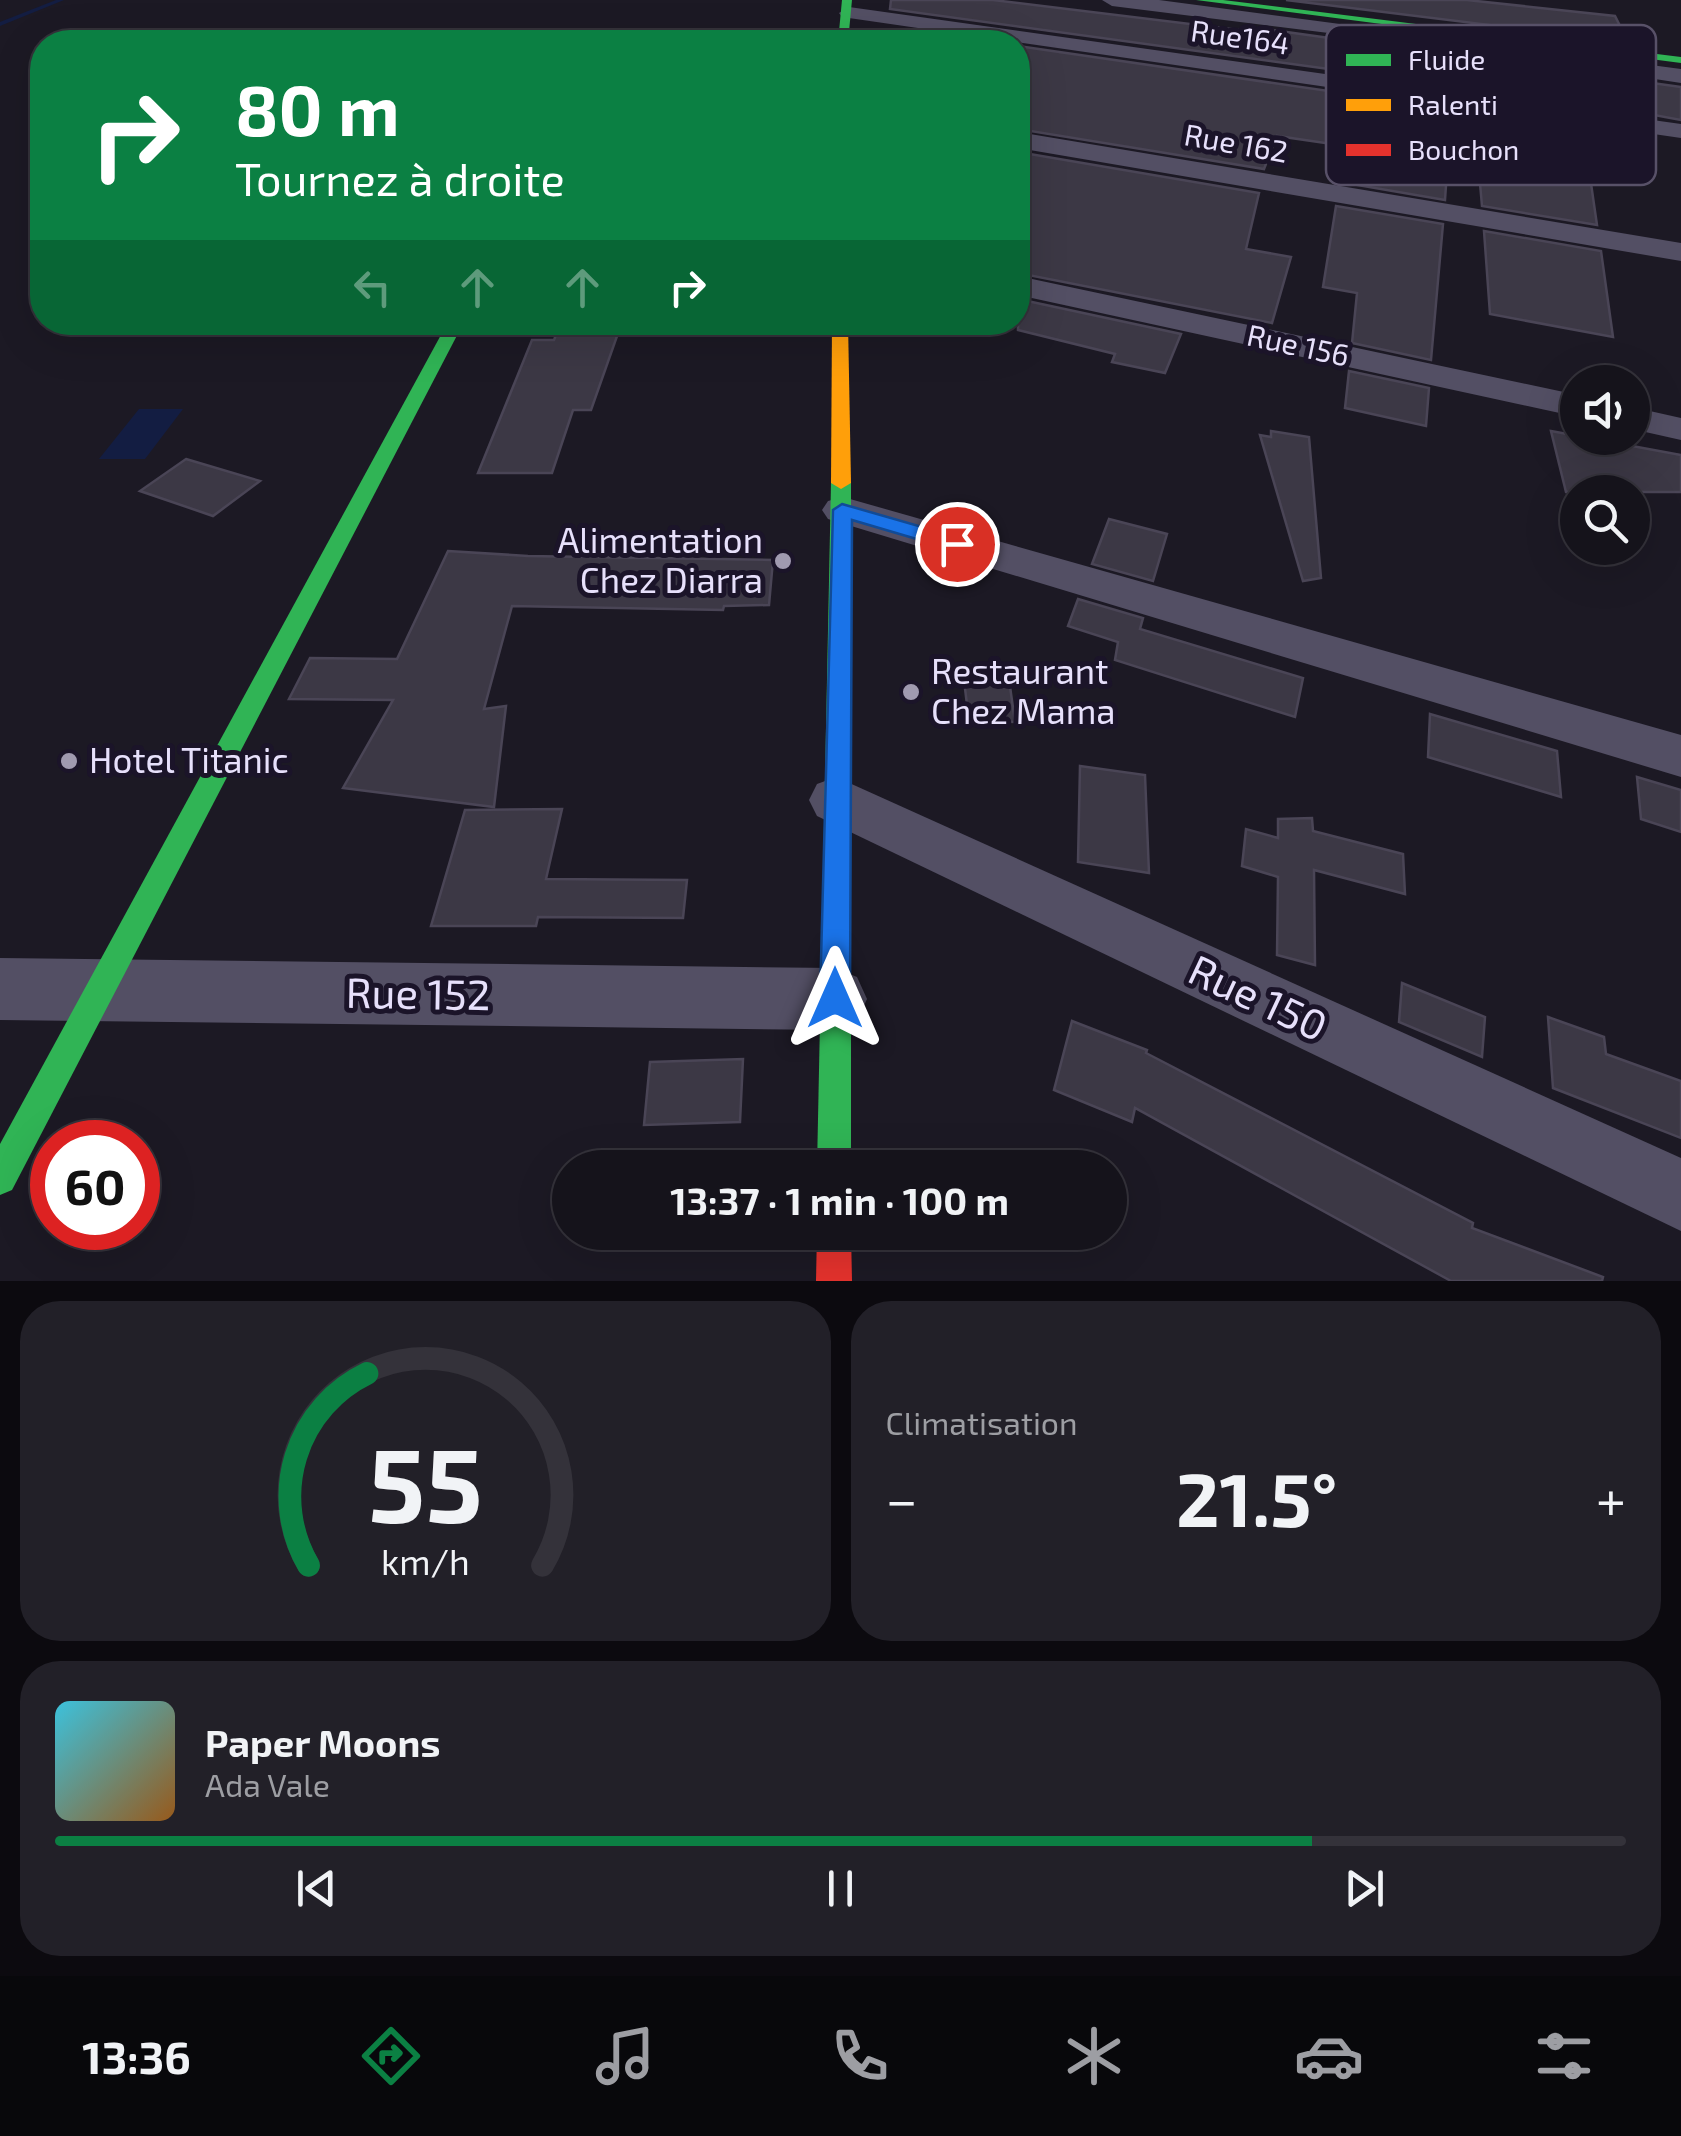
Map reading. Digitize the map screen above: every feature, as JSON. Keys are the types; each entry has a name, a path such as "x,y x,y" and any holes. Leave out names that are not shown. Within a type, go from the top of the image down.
{"main road":[{"path":"1274,0 1482,25"},
{"path":"1191,3 1380,25"},
{"path":"1656,46 1681,49"},
{"path":"1656,57 1681,60"},
{"path":"0,1178 449,335"},
{"path":"834,1150 842,510 840,335"},
{"path":"834,1250 834,1281"}],"street":[{"path":"1112,0 1191,3 1342,25"},
{"name":"Rue164","path":"848,6 1008,30"},
{"name":"Rue164","path":"1030,33 1326,78"},
{"path":"1656,72 1681,76"},
{"name":"Rue164","path":"1656,127 1681,131"},
{"name":"Rue 162","path":"1030,142 1681,252"},
{"name":"Rue 156","path":"1030,289 1560,402"},
{"path":"1650,422 1681,429"},
{"path":"842,510 1681,756"},
{"name":"Rue 150","path":"836,800 1681,1195"},
{"name":"Rue 152","path":"0,990 835,998"}],"water":[{"path":"139,409 183,409 145,459 99,459"}],"building":[{"path":"891,0 993,0 1272,34 1272,30 1326,38 1326,69 890,9"},
{"path":"1286,0 1467,0 1615,16 1620,25 1490,25"},
{"path":"1030,48 1326,91 1326,143 1277,136 1264,169 1030,131"},
{"path":"1656,84 1681,87 1681,120 1656,115"},
{"path":"1030,154 1259,193 1246,249 1291,257 1272,323 1030,275"},
{"path":"1358,185 1446,185 1445,200"},
{"path":"1480,185 1591,185 1597,225 1482,206"},
{"path":"1336,206 1443,224 1431,360 1352,343 1357,293 1323,287"},
{"path":"1484,231 1601,251 1613,337 1490,314"},
{"path":"1030,302 1181,334 1165,373 1112,362 1115,354 1030,333"},
{"path":"556,335 617,335 591,410 573,410 552,473 478,473 532,340 554,340"},
{"path":"1349,371 1429,388 1426,426 1345,408"},
{"path":"1271,431 1309,437 1321,578 1303,581 1260,435 1271,437"},
{"path":"1551,431 1560,433 1560,455 1650,455 1650,449 1681,455 1681,492 1650,492 1650,475 1562,475"},
{"path":"186,459 260,481 213,516 140,491"},
{"path":"1109,519 1167,534 1153,581 1092,564"},
{"path":"448,551 773,560 769,605 724,606 723,610 512,606 484,709 506,706 494,807 343,788 393,700 289,699 310,658 397,659"},
{"path":"1078,599 1143,618 1140,629 1303,678 1295,717 1115,660 1118,642 1068,626"},
{"path":"962,664 1007,665 1015,722 969,721"},
{"path":"1430,714 1557,751 1561,797 1428,757"},
{"path":"1080,766 1145,775 1149,873 1078,862"},
{"path":"1637,777 1681,790 1681,832 1641,819"},
{"path":"562,809 546,879 687,880 683,918 538,917 536,926 431,926 465,810"},
{"path":"1312,818 1313,831 1403,854 1405,894 1314,870 1315,965 1277,955 1278,877 1242,866 1246,829 1278,838 1278,819"},
{"path":"1402,983 1485,1017 1482,1057 1399,1022"},
{"path":"1548,1017 1604,1037 1606,1054 1681,1081 1681,1138 1553,1088"},
{"path":"1072,1021 1147,1050 1146,1053 1473,1223 1472,1228 1603,1277 1602,1281 1451,1281 1135,1108 1132,1122 1054,1090"},
{"path":"743,1059 740,1122 644,1125 650,1062"}],"waterway":[{"path":"0,24 61,0"}],"traffic: fast":[{"path":"844,30 847,0"},
{"path":"1201,0 1401,25"},
{"path":"1656,57 1681,60"},
{"path":"0,1178 449,335"},
{"path":"834,1150 841,483"}],"traffic: slow":[{"path":"840,335 841,483"}],"traffic: jam":[{"path":"834,1250 834,1281"}],"place":[{"name":"Alimentation Chez Diarra","path":"783,561"},
{"name":"Restaurant Chez Mama","path":"911,692"},
{"name":"Hotel Titanic","path":"69,761"}],"route":[{"path":"835,998 842,510 957,544"}]}
